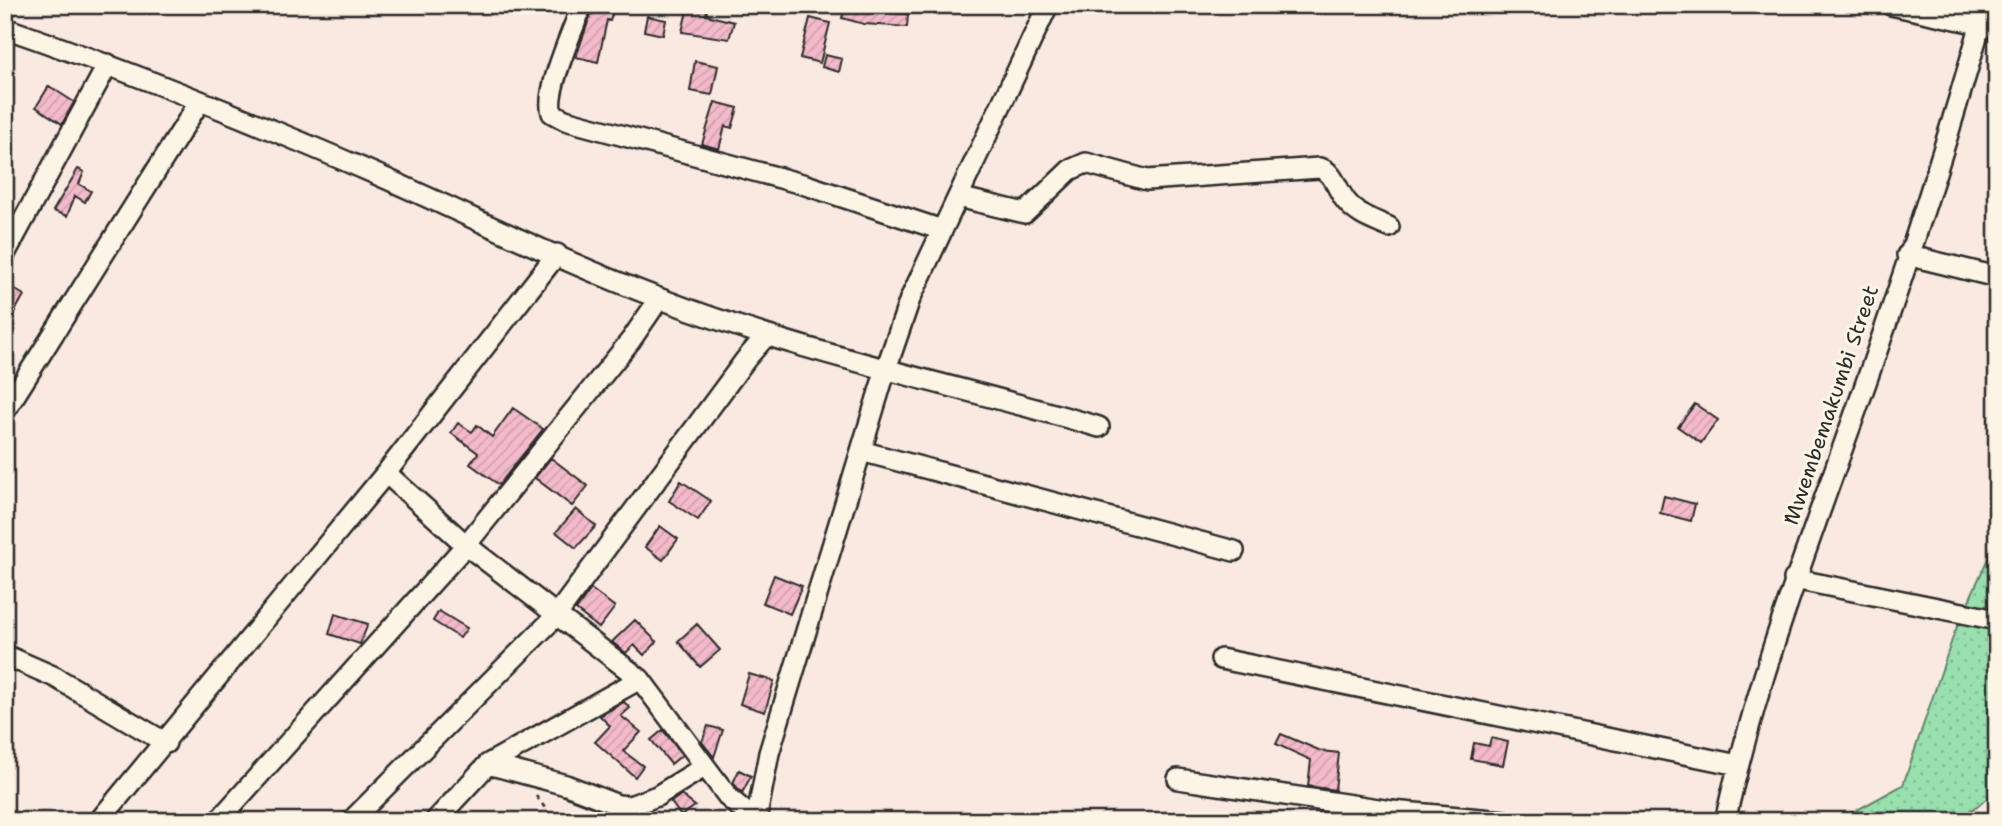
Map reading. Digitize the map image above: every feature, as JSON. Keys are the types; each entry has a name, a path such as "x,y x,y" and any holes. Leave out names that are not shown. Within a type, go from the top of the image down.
{"street":[{"path":"582,5 554,85 550,107 552,113 565,120 806,185 942,230"},
{"path":"386,473 466,545 640,679 657,698 704,767 729,798 756,821 769,753 885,372 910,299 1048,5"},
{"path":"1891,5 1989,27"},
{"name":"Mwembemakumbi Street","path":"1725,821 1759,686 1794,579 1857,407 1907,255 1989,27 1986,5"},
{"path":"5,29 108,64 200,101 367,170 659,299 766,337 885,372 996,397 1099,427"},
{"path":"5,254 108,64"},
{"path":"5,411 200,101"},
{"path":"958,197 1025,213 1070,170 1086,163 1147,180 1319,168 1330,173 1347,203 1360,215 1389,227"},
{"path":"99,821 386,473 557,254"},
{"path":"1907,255 1997,277"},
{"path":"218,821 466,545 632,340 659,299"},
{"path":"351,821 556,616 766,337"},
{"path":"861,452 1234,551"},
{"path":"1794,579 1997,620"},
{"path":"5,655 55,677 166,743"},
{"path":"1221,659 1738,765"},
{"path":"435,821 488,764 640,679"},
{"path":"488,764 566,785 618,805 630,806 657,796 704,767"},
{"path":"1178,779 1392,811 1504,821"}],"path":[{"path":"519,774 555,821"}],"green space":[{"path":"1997,538 1997,791 1957,821 1837,821 1903,785 1954,634"}],"building":[{"path":"594,5 615,5 610,21 607,20 598,62 576,57"},
{"path":"845,5 874,5 872,11 908,14 907,27 864,24 842,18"},
{"path":"688,6 707,10 706,15 734,22 729,39 682,32"},
{"path":"647,16 666,20 663,35 644,31"},
{"path":"810,18 830,23 820,63 800,58"},
{"path":"825,55 842,59 839,72 822,67"},
{"path":"695,61 718,66 712,95 690,91"},
{"path":"49,86 74,102 62,124 36,107"},
{"path":"715,102 738,108 732,128 725,126 719,149 702,144"},
{"path":"78,169 84,172 79,184 91,191 85,202 75,196 67,216 53,211"},
{"path":"12,288 24,295 5,329 5,299"},
{"path":"1695,404 1718,420 1701,443 1678,427"},
{"path":"513,408 543,429 499,485 470,464 478,453 451,433 458,423 472,432 477,425 492,437"},
{"path":"551,458 588,486 572,506 535,478"},
{"path":"681,481 711,501 698,520 669,501"},
{"path":"1664,496 1695,504 1691,521 1660,513"},
{"path":"576,509 596,526 576,548 556,532"},
{"path":"660,526 678,539 663,560 645,547"},
{"path":"774,575 802,586 790,614 763,603"},
{"path":"591,589 615,607 599,628 576,610"},
{"path":"439,611 467,628 460,638 433,621"},
{"path":"335,614 368,624 360,644 329,634"},
{"path":"635,620 657,642 644,655 634,645 626,653 612,642"},
{"path":"697,624 720,650 700,667 678,641"},
{"path":"749,674 774,681 765,712 740,704"},
{"path":"624,702 630,708 621,716 641,732 623,751 643,766 635,777 595,742 610,726 600,716"},
{"path":"708,726 723,730 714,757 702,742"},
{"path":"663,730 682,755 671,764 651,740"},
{"path":"1281,734 1321,751 1339,753 1335,790 1308,786 1311,760 1276,744"},
{"path":"1491,738 1508,742 1503,765 1471,759 1474,743 1489,746"},
{"path":"739,770 751,776 742,793 733,783"},
{"path":"681,795 695,806 681,816 671,802"}]}
